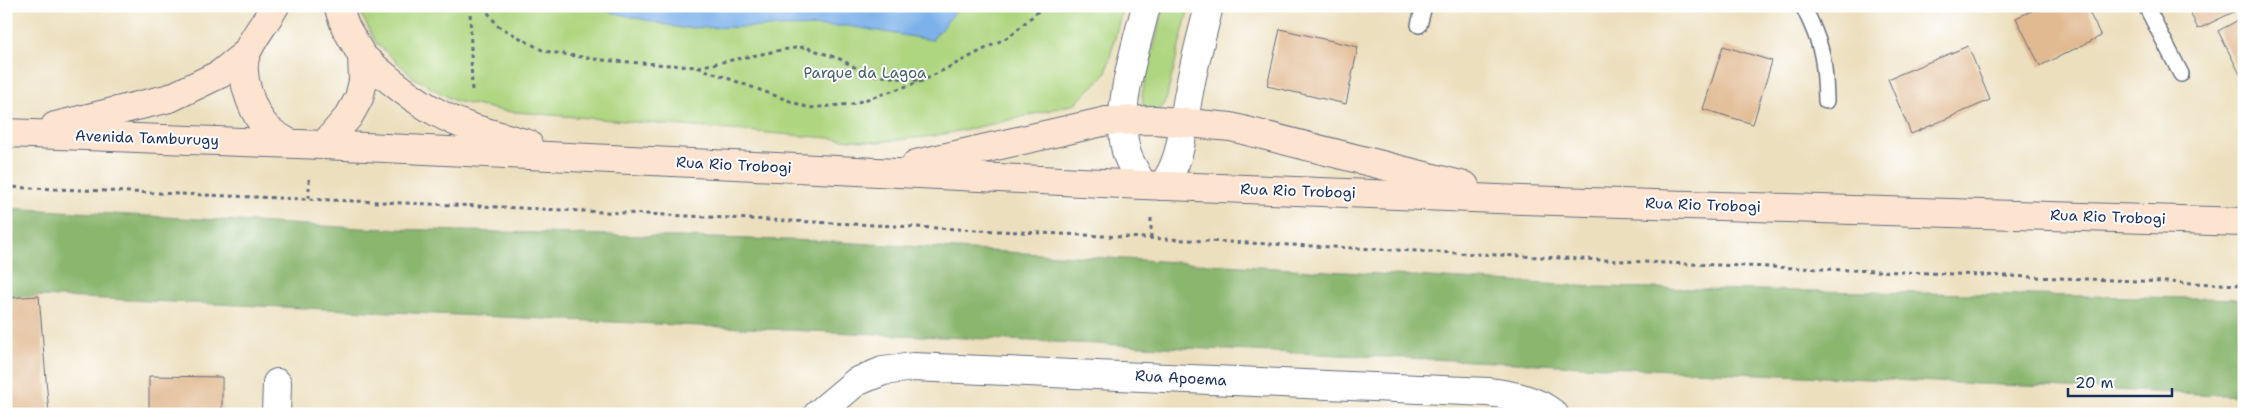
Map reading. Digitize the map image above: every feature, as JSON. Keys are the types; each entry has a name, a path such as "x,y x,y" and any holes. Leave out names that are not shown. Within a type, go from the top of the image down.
{"main road":[{"path":"15,134 170,98 220,74 245,54 276,6"},
{"path":"338,6 345,26 362,56 406,93 440,114 473,129 579,158"},
{"path":"245,54 245,78 256,114 267,128 288,144"},
{"path":"324,145 349,116 359,98 363,81 362,56"},
{"path":"878,172 1107,121 1183,122 1231,127 1255,132 1524,200"},
{"name":"Avenida Tamburugy","path":"15,134 324,145"},
{"name":"Rua Rio Trobogi","path":"324,145 1152,186 1524,200 2244,222"}],"street":[{"path":"1146,6 1127,86 1124,120 1126,150 1152,186 1176,165 1192,74 1209,6"},
{"name":"Rua Apoema","path":"818,414 856,382 883,371 913,367 1488,392 1518,396 1547,408 1554,414"},
{"path":"276,414 277,383"}],"lane":[{"path":"1419,25 1424,6"},
{"path":"1803,6 1818,36 1825,64 1826,101"},
{"path":"2146,6 2181,74"}],"path":[{"path":"470,6 473,129"},
{"path":"483,6 498,26 544,52 602,60 697,67 805,47 840,59 867,74 922,81"},
{"path":"697,67 809,108 852,104 922,81 1010,36 1044,6"},
{"path":"6,187 489,207 1675,263 2244,285"}],"green space":[{"name":"Parque da Lagoa","path":"357,6 1123,6 1106,73 1075,104 934,136 877,142 504,111 455,101 414,78 376,43"},
{"path":"1164,6 1189,6 1166,100 1161,109 1152,110 1143,105 1142,94"},
{"path":"6,208 359,228 821,241 1596,287 2244,299 2244,396 39,296 6,298"}],"water":[{"path":"584,6 960,6 932,40 848,26 681,28"}],"building":[{"path":"2042,6 2086,6 2101,36 2040,66 2016,18"},
{"path":"2187,6 2244,6 2244,7 2198,29"},
{"path":"2244,17 2244,74 2241,76 2218,31"},
{"path":"1280,29 1358,47 1346,104 1267,86"},
{"path":"1723,46 1772,61 1753,124 1703,109"},
{"path":"1968,46 1990,100 1911,134 1888,79"},
{"path":"39,296 49,414 6,414 6,298"},
{"path":"149,376 222,377 222,414 149,414"}]}
